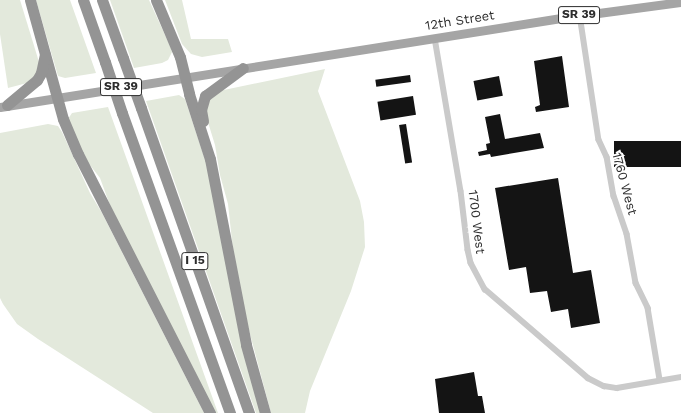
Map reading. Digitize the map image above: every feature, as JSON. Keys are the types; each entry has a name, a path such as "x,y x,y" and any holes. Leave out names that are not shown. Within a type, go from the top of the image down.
{"highway":[{"path":"30,0 63,119 78,154 210,413"},
{"name":"I 15","path":"82,0 230,413"},
{"name":"I 15","path":"102,0 249,413"},
{"path":"156,0 180,57 189,94 210,159"},
{"path":"3,106 37,80 41,73 45,52"},
{"path":"243,68 211,90 205,96 201,110 208,139 210,159 246,345 265,413"}],"main road":[{"name":"12th Street","path":"243,68 580,15 681,2"},
{"name":"SR 39","path":"3,106 243,68"}],"street":[{"name":"1760 West","path":"580,15 599,140 607,157 614,196 627,234 636,283 648,308 660,380"},
{"name":"1700 West","path":"436,38 461,191 470,263 477,278 485,289 588,378 604,386 617,388 660,380"},
{"path":"660,380 681,376"}],"shaded area":[{"path":"0,0 20,0 39,62 36,74 27,83 8,88 0,34"},
{"path":"36,0 70,0 96,73 65,78 58,76"},
{"path":"110,0 149,0 171,48 172,52 168,60 162,63 134,68"},
{"path":"165,0 182,0 191,39 228,39 232,52 202,57 191,54 182,44"},
{"path":"325,69 318,91 360,201 364,222 365,247 351,291 310,391 305,413 271,413 246,319 234,259 228,204 205,106 208,99 219,91"},
{"path":"179,95 185,99 206,163 261,413 256,413 146,101"},
{"path":"108,107 218,413 214,413 111,208 100,178 86,160 68,119 72,113"},
{"path":"48,124 58,126 62,132 90,193 102,213 204,413 153,413 17,324 3,304 0,298 0,133"}],"building":[{"path":"562,56 569,107 536,112 535,107 540,105 534,61"},
{"path":"410,75 411,82 376,87 375,80"},
{"path":"499,76 503,96 477,101 473,81"},
{"path":"413,96 416,115 380,120 377,102"},
{"path":"500,114 505,139 540,133 544,148 491,157 490,154 479,156 478,152 487,150 486,144 490,143 485,117"},
{"path":"406,124 412,163 405,164 399,125"},
{"path":"614,141 681,141 681,167 614,167"},
{"path":"558,178 573,273 591,270 600,323 571,328 568,309 551,312 547,291 530,293 526,267 509,270 495,188"},
{"path":"474,372 478,396 482,396 485,413 439,413 435,379"}]}
